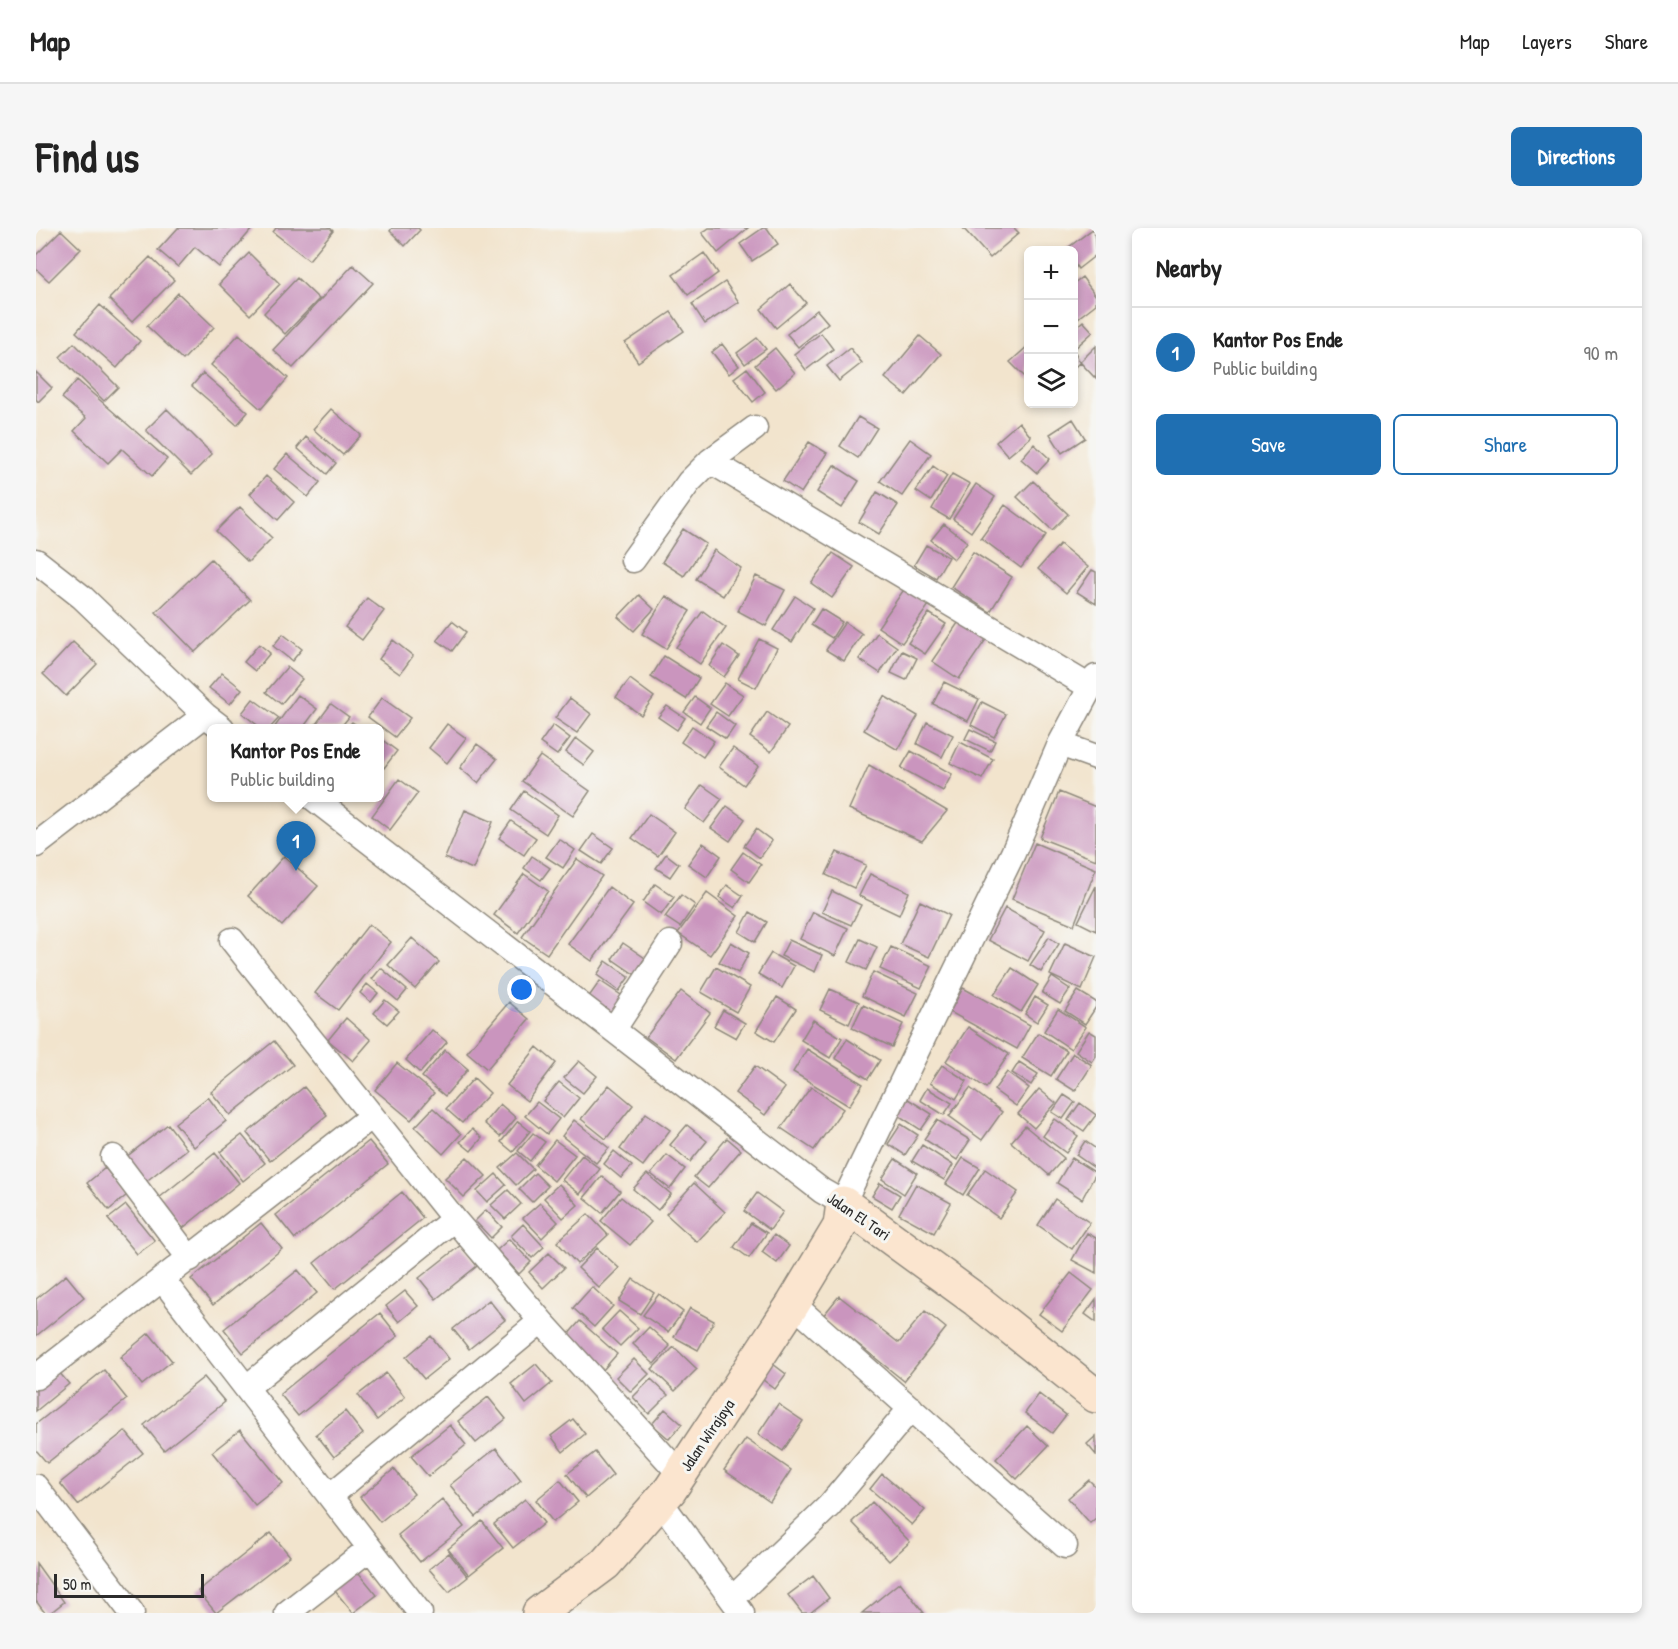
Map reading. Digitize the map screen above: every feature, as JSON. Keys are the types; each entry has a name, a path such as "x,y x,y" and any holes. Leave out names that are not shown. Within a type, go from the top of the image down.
{"street":[{"path":"633,560 689,482 710,461 754,428"},
{"path":"318,802 614,1029 835,1207 1013,853 1060,744 1093,682 710,461"},
{"path":"36,561 82,597 213,722"},
{"path":"36,845 207,726"},
{"path":"1060,744 1096,757"},
{"path":"232,940 454,1219 541,1321 681,1475"},
{"path":"614,1029 670,943"},
{"path":"36,1377 372,1116"},
{"path":"113,1157 190,1258"},
{"name":"Jalan Wirajaya","path":"539,1613 605,1564 681,1475 793,1304 835,1207"},
{"name":"Jalan El Tari","path":"835,1207 976,1300 1096,1396"},
{"name":"Jalan El Tari","path":"835,1207 964,1316 1096,1421"},
{"path":"247,1387 454,1219"},
{"path":"162,1279 420,1613"},
{"path":"793,1304 1065,1546"},
{"path":"330,1496 541,1321"},
{"path":"660,1501 737,1606 829,1506 911,1408"},
{"path":"36,1487 132,1613"},
{"path":"287,1613 369,1549"}],"building":[{"path":"178,228 253,228 219,267 195,247 178,267 158,250"},
{"path":"276,228 330,228 333,231 309,260 273,232"},
{"path":"392,228 418,228 420,230 405,246 390,231"},
{"path":"709,228 748,228 718,253 702,233"},
{"path":"763,228 767,228 778,244 752,261 740,244"},
{"path":"963,228 1014,228 1019,233 990,258"},
{"path":"1094,228 1096,255 1078,269 1078,246 1070,246"},
{"path":"61,230 81,249 49,281 36,269 36,255"},
{"path":"249,253 280,284 250,315 219,284"},
{"path":"704,253 718,273 688,295 673,275"},
{"path":"150,257 174,280 132,322 109,299"},
{"path":"353,265 373,283 293,368 273,350"},
{"path":"1082,277 1096,296 1096,304 1078,318 1078,300 1078,280"},
{"path":"297,278 319,299 285,334 264,313"},
{"path":"725,282 739,302 705,324 692,304"},
{"path":"790,284 806,303 776,328 761,309"},
{"path":"178,293 214,327 183,360 147,326"},
{"path":"100,305 140,341 117,368 76,332"},
{"path":"817,310 828,323 798,347 787,334"},
{"path":"671,312 684,331 638,362 625,343"},
{"path":"1083,321 1093,332 1078,345 1078,325"},
{"path":"821,333 833,349 806,370 794,354"},
{"path":"239,334 288,378 261,409 211,365"},
{"path":"920,336 941,354 906,395 885,378"},
{"path":"757,338 766,349 745,364 737,353"},
{"path":"74,343 118,387 104,401 60,357"},
{"path":"722,344 739,366 729,374 712,352"},
{"path":"1096,346 1096,379 1081,363 1078,365 1078,358 1080,362"},
{"path":"775,348 795,373 776,389 755,365"},
{"path":"850,348 862,363 839,381 827,366"},
{"path":"1024,349 1024,376 1010,362"},
{"path":"747,368 765,392 753,402 734,378"},
{"path":"36,372 52,388 38,402 36,399"},
{"path":"203,373 248,412 237,425 192,386"},
{"path":"77,380 167,459 152,476 122,449 108,463 74,431 86,418 62,398"},
{"path":"167,409 212,454 191,475 146,430"},
{"path":"331,409 361,435 343,455 313,429"},
{"path":"858,417 877,428 858,458 840,446"},
{"path":"1073,419 1085,438 1062,453 1050,434"},
{"path":"1019,422 1031,437 1008,456 996,442"},
{"path":"306,437 336,463 327,474 297,448"},
{"path":"910,439 931,454 902,496 880,481"},
{"path":"809,442 827,453 801,493 783,481"},
{"path":"1034,444 1050,459 1037,473 1021,459"},
{"path":"287,454 320,482 308,497 274,469"},
{"path":"834,465 859,481 842,508 817,492"},
{"path":"933,466 947,476 931,501 916,491"},
{"path":"952,474 970,484 949,519 932,509"},
{"path":"266,476 294,502 278,520 250,494"},
{"path":"1033,481 1068,514 1052,530 1017,497"},
{"path":"976,484 995,497 971,532 953,519"},
{"path":"877,492 898,505 879,534 859,522"},
{"path":"1005,505 1046,535 1021,568 981,538"},
{"path":"240,507 272,538 248,562 216,531"},
{"path":"944,524 967,542 954,559 931,540"},
{"path":"683,529 706,544 684,576 662,562"},
{"path":"1060,544 1088,567 1066,593 1038,569"},
{"path":"926,545 948,557 936,578 914,565"},
{"path":"714,550 741,568 723,596 696,579"},
{"path":"973,552 1012,577 990,612 951,587"},
{"path":"833,553 854,567 832,598 811,583"},
{"path":"211,559 250,600 195,652 156,612"},
{"path":"1092,570 1096,572 1096,604 1077,592"},
{"path":"756,576 785,590 766,626 738,611"},
{"path":"905,588 929,605 902,643 878,627"},
{"path":"639,595 654,609 634,631 618,617"},
{"path":"666,596 690,611 666,649 642,634"},
{"path":"795,596 813,608 792,642 773,630"},
{"path":"367,598 384,611 362,640 345,627"},
{"path":"821,609 842,622 832,638 811,625"},
{"path":"703,611 726,628 700,664 676,647"},
{"path":"929,613 946,624 925,654 908,643"},
{"path":"960,620 987,638 959,679 932,661"},
{"path":"452,621 466,632 452,651 437,640"},
{"path":"845,622 862,634 844,661 826,650"},
{"path":"877,633 897,647 880,673 859,659"},
{"path":"283,634 302,649 292,661 273,646"},
{"path":"759,639 777,648 756,688 738,679"},
{"path":"393,640 413,656 400,674 379,659"},
{"path":"73,642 97,664 66,696 43,674"},
{"path":"259,644 270,653 255,671 244,662"},
{"path":"723,645 739,656 724,677 709,666"},
{"path":"902,651 917,658 906,680 891,673"},
{"path":"664,656 699,678 686,699 651,677"},
{"path":"287,667 302,679 281,704 266,692"},
{"path":"222,673 242,689 230,704 209,688"},
{"path":"630,679 654,697 641,715 616,697"},
{"path":"944,682 979,699 968,721 933,704"},
{"path":"725,683 743,695 728,716 710,704"},
{"path":"298,695 317,709 306,724 277,724"},
{"path":"884,696 918,716 898,750 864,730"},
{"path":"695,697 710,708 700,723 684,712"},
{"path":"382,698 410,718 395,737 384,729 384,724 377,724 368,717"},
{"path":"570,698 591,714 577,733 555,718"},
{"path":"253,699 279,718 274,724 256,724 242,713"},
{"path":"982,702 1006,714 994,737 971,725"},
{"path":"331,704 349,717 343,724 316,724"},
{"path":"667,706 685,718 677,730 658,717"},
{"path":"716,712 735,726 726,739 706,726"},
{"path":"767,712 788,727 771,752 750,737"},
{"path":"927,722 953,735 942,757 917,744"},
{"path":"447,724 466,738 447,763 429,748"},
{"path":"553,725 570,738 557,755 540,743"},
{"path":"692,726 714,741 703,757 681,742"},
{"path":"970,729 995,741 990,751 965,739"},
{"path":"576,738 594,752 584,765 566,752"},
{"path":"384,741 397,751 384,768"},
{"path":"960,742 993,759 982,779 950,763"},
{"path":"477,744 497,759 478,783 460,768"},
{"path":"733,748 758,766 744,785 719,767"},
{"path":"911,751 952,774 943,791 901,768"},
{"path":"540,756 590,791 573,816 522,781"},
{"path":"869,765 947,811 922,841 849,809"},
{"path":"399,779 418,793 390,830 372,816"},
{"path":"702,785 722,799 704,823 685,809"},
{"path":"524,791 558,815 546,834 511,810"},
{"path":"1059,792 1096,807 1096,860 1040,838"},
{"path":"727,806 745,819 730,841 711,828"},
{"path":"465,810 493,822 473,869 445,858"},
{"path":"649,814 675,832 658,856 632,838"},
{"path":"511,821 536,838 524,855 499,838"},
{"path":"756,829 772,841 760,858 744,846"},
{"path":"593,834 613,848 601,864 581,851"},
{"path":"559,839 575,850 563,868 546,857"},
{"path":"703,843 721,856 707,877 688,864"},
{"path":"1035,843 1096,869 1074,925 1012,899"},
{"path":"743,852 761,865 749,882 731,869"},
{"path":"837,852 866,865 854,888 826,875"},
{"path":"666,854 679,864 670,877 656,868"},
{"path":"284,856 318,886 282,926 248,896"},
{"path":"532,856 550,868 541,880 524,868"},
{"path":"577,859 602,876 547,954 522,937"},
{"path":"524,874 548,891 518,933 494,915"},
{"path":"870,874 909,892 899,915 859,896"},
{"path":"655,884 674,897 661,915 643,902"},
{"path":"727,885 743,896 735,908 719,897"},
{"path":"1096,886 1096,931 1078,922"},
{"path":"609,887 633,905 592,961 568,944"},
{"path":"832,891 861,905 851,925 822,912"},
{"path":"707,893 738,916 710,955 678,933"},
{"path":"681,895 695,905 680,927 665,917"},
{"path":"920,901 949,915 929,957 900,944"},
{"path":"1005,908 1045,930 1028,961 988,940"},
{"path":"750,912 767,922 755,942 739,932"},
{"path":"813,912 848,928 835,956 800,939"},
{"path":"369,924 391,942 338,1010 315,993"},
{"path":"1049,937 1059,944 1041,972 1030,965"},
{"path":"412,938 439,962 415,989 388,965"},
{"path":"860,939 877,947 866,970 849,962"},
{"path":"789,940 822,955 815,972 781,956"},
{"path":"731,942 749,953 738,973 719,962"},
{"path":"623,943 645,958 634,974 612,959"},
{"path":"1065,943 1096,957 1082,990 1050,975"},
{"path":"891,947 932,966 921,988 880,969"},
{"path":"771,953 794,966 782,988 758,974"},
{"path":"606,961 629,977 619,991 597,975"},
{"path":"716,967 750,987 736,1012 701,992"},
{"path":"381,968 407,990 398,1001 372,979"},
{"path":"1012,968 1038,985 1021,1012 994,995"},
{"path":"873,972 918,993 906,1017 862,996"},
{"path":"1052,977 1070,989 1060,1004 1042,993"},
{"path":"600,981 624,997 612,1014 588,998"},
{"path":"367,984 378,993 371,1002 360,993"},
{"path":"963,988 1030,1025 1017,1049 950,1012"},
{"path":"830,989 859,1002 849,1024 820,1010"},
{"path":"681,991 710,1013 676,1059 646,1037"},
{"path":"1078,991 1096,1002 1096,1007 1085,1024 1065,1011"},
{"path":"777,997 796,1009 774,1042 756,1031"},
{"path":"1035,997 1048,1005 1037,1022 1025,1014"},
{"path":"385,1000 399,1011 387,1024 374,1013"},
{"path":"509,1002 529,1019 487,1069 467,1052"},
{"path":"863,1005 903,1024 892,1047 852,1028"},
{"path":"1058,1009 1086,1027 1071,1049 1044,1031"},
{"path":"723,1010 745,1023 736,1038 714,1026"},
{"path":"346,1018 371,1040 353,1061 328,1040"},
{"path":"813,1020 842,1038 830,1058 801,1040"},
{"path":"968,1027 1009,1054 986,1088 946,1061"},
{"path":"432,1030 447,1042 420,1073 406,1060"},
{"path":"1089,1031 1096,1035 1096,1056 1092,1062 1076,1051"},
{"path":"1038,1033 1067,1051 1051,1076 1022,1058"},
{"path":"847,1039 880,1060 868,1079 835,1058"},
{"path":"274,1041 293,1065 230,1115 211,1092"},
{"path":"537,1047 556,1063 527,1101 507,1085"},
{"path":"807,1049 863,1084 849,1106 793,1072"},
{"path":"445,1050 468,1069 445,1096 422,1077"},
{"path":"1073,1053 1092,1065 1075,1091 1056,1079"},
{"path":"579,1061 597,1076 583,1093 564,1078"},
{"path":"1019,1062 1038,1074 1031,1085 1012,1073"},
{"path":"397,1063 434,1093 411,1120 375,1090"},
{"path":"942,1065 967,1081 956,1099 930,1083"},
{"path":"755,1066 785,1088 765,1115 735,1093"},
{"path":"1007,1072 1029,1088 1016,1106 994,1090"},
{"path":"474,1078 490,1093 462,1123 446,1109"},
{"path":"559,1082 579,1098 563,1118 543,1101"},
{"path":"609,1085 633,1105 606,1139 581,1119"},
{"path":"304,1087 327,1115 270,1161 247,1133"},
{"path":"811,1087 843,1109 814,1150 781,1128"},
{"path":"927,1088 952,1103 944,1115 920,1100"},
{"path":"970,1088 1002,1112 982,1140 949,1116"},
{"path":"1039,1089 1056,1103 1034,1128 1018,1114"},
{"path":"1064,1095 1075,1102 1063,1119 1052,1112"},
{"path":"208,1097 226,1121 194,1147 175,1123"},
{"path":"908,1099 932,1114 921,1130 898,1115"},
{"path":"537,1102 559,1119 547,1134 525,1116"},
{"path":"1080,1103 1096,1115 1084,1131 1068,1120"},
{"path":"500,1104 516,1118 500,1137 484,1123"},
{"path":"433,1108 461,1134 443,1154 415,1127"},
{"path":"646,1113 670,1130 643,1166 620,1149"},
{"path":"1055,1119 1078,1136 1066,1153 1043,1136"},
{"path":"574,1120 609,1148 596,1163 562,1136"},
{"path":"937,1120 970,1140 957,1160 924,1139"},
{"path":"518,1121 530,1131 513,1152 501,1142"},
{"path":"168,1124 187,1149 144,1183 125,1158"},
{"path":"901,1124 918,1135 905,1155 888,1144"},
{"path":"687,1125 707,1141 690,1162 670,1145"},
{"path":"1025,1126 1064,1158 1049,1175 1011,1142"},
{"path":"472,1129 482,1138 471,1151 460,1142"},
{"path":"533,1133 545,1142 530,1161 518,1151"},
{"path":"242,1135 265,1163 243,1181 220,1152"},
{"path":"727,1138 741,1150 708,1188 694,1177"},
{"path":"555,1140 575,1155 554,1181 535,1165"},
{"path":"369,1141 388,1164 295,1239 276,1215"},
{"path":"1085,1141 1096,1149 1096,1169 1076,1155"},
{"path":"922,1145 953,1165 944,1180 912,1161"},
{"path":"614,1151 632,1166 621,1178 604,1164"},
{"path":"215,1153 239,1183 183,1228 159,1198"},
{"path":"517,1153 533,1169 516,1185 500,1168"},
{"path":"582,1155 600,1169 580,1194 562,1180"},
{"path":"667,1155 685,1169 670,1189 651,1174"},
{"path":"467,1157 486,1176 464,1197 445,1178"},
{"path":"963,1158 980,1168 963,1195 946,1184"},
{"path":"1072,1158 1096,1173 1082,1199 1057,1183"},
{"path":"895,1159 917,1173 904,1194 882,1179"},
{"path":"105,1168 127,1195 109,1210 87,1183"},
{"path":"985,1169 1018,1192 999,1218 967,1195"},
{"path":"535,1173 548,1186 532,1202 519,1189"},
{"path":"496,1174 506,1185 487,1202 477,1191"},
{"path":"647,1174 671,1194 658,1210 633,1189"},
{"path":"602,1176 620,1191 602,1213 584,1198"},
{"path":"694,1183 725,1212 697,1242 666,1214"},
{"path":"880,1183 900,1195 892,1208 872,1196"},
{"path":"559,1184 578,1205 563,1218 544,1198"},
{"path":"916,1184 951,1203 934,1233 899,1214"},
{"path":"508,1190 521,1204 505,1219 491,1205"},
{"path":"402,1192 423,1218 335,1289 314,1263"},
{"path":"757,1193 783,1212 770,1230 744,1211"},
{"path":"621,1197 651,1222 630,1245 601,1221"},
{"path":"1055,1199 1090,1223 1072,1249 1038,1225"},
{"path":"540,1203 558,1222 542,1238 523,1218"},
{"path":"126,1205 155,1241 137,1254 108,1219"},
{"path":"486,1210 502,1227 491,1238 475,1221"},
{"path":"588,1214 608,1235 577,1264 557,1242"},
{"path":"261,1223 282,1249 213,1305 191,1279"},
{"path":"751,1223 767,1233 749,1258 734,1247"},
{"path":"523,1224 544,1247 532,1258 511,1236"},
{"path":"1087,1233 1096,1238 1096,1273 1072,1260"},
{"path":"774,1235 789,1246 777,1263 762,1252"},
{"path":"509,1239 531,1262 519,1274 497,1250"},
{"path":"461,1245 477,1266 436,1299 419,1278"},
{"path":"597,1248 619,1268 599,1288 578,1268"},
{"path":"549,1253 564,1268 543,1288 529,1272"},
{"path":"298,1270 317,1293 243,1353 224,1329"},
{"path":"1071,1273 1093,1290 1062,1331 1039,1314"},
{"path":"66,1275 84,1297 36,1336 36,1299"},
{"path":"633,1279 654,1293 640,1314 619,1301"},
{"path":"592,1287 613,1306 594,1327 573,1308"},
{"path":"405,1291 418,1306 399,1322 386,1306"},
{"path":"659,1294 683,1312 668,1332 643,1315"},
{"path":"839,1296 899,1343 925,1311 946,1328 904,1381 823,1316"},
{"path":"1096,1299 1096,1322 1085,1314"},
{"path":"489,1300 505,1320 469,1349 453,1329"},
{"path":"690,1308 714,1321 698,1350 674,1337"},
{"path":"619,1311 638,1328 620,1346 602,1329"},
{"path":"380,1313 398,1336 298,1416 280,1394"},
{"path":"580,1321 617,1354 603,1370 566,1337"},
{"path":"649,1327 670,1346 654,1364 633,1344"},
{"path":"149,1333 172,1361 142,1385 120,1357"},
{"path":"431,1336 449,1359 424,1379 406,1357"},
{"path":"674,1347 697,1369 675,1391 652,1369"},
{"path":"634,1359 649,1374 631,1392 616,1377"},
{"path":"769,1361 786,1374 775,1389 758,1376"},
{"path":"536,1364 552,1383 526,1404 511,1384"},
{"path":"104,1370 127,1399 47,1463 36,1450 36,1424"},
{"path":"58,1371 69,1384 36,1411 36,1389"},
{"path":"386,1373 405,1397 377,1420 358,1395"},
{"path":"204,1377 225,1402 164,1450 144,1425"},
{"path":"651,1379 668,1395 649,1414 633,1397"},
{"path":"1039,1394 1066,1415 1052,1433 1025,1413"},
{"path":"488,1397 506,1419 476,1443 458,1421"},
{"path":"778,1404 803,1421 783,1451 758,1434"},
{"path":"665,1409 682,1424 669,1439 652,1424"},
{"path":"345,1411 363,1434 334,1457 316,1434"},
{"path":"573,1419 585,1434 563,1452 551,1436"},
{"path":"450,1425 466,1445 428,1476 411,1456"},
{"path":"1027,1426 1048,1446 1017,1479 996,1459"},
{"path":"240,1430 283,1483 255,1505 212,1452"},
{"path":"125,1431 143,1453 78,1505 60,1483"},
{"path":"1096,1436 1096,1455 1087,1444"},
{"path":"746,1439 791,1470 770,1502 724,1470"},
{"path":"496,1448 521,1480 476,1517 450,1485"},
{"path":"595,1452 613,1475 586,1498 567,1474"},
{"path":"394,1469 414,1494 380,1522 360,1497"},
{"path":"882,1474 925,1510 912,1525 870,1489"},
{"path":"560,1480 578,1502 553,1522 536,1500"},
{"path":"1089,1480 1096,1487 1096,1518 1090,1523 1068,1498"},
{"path":"442,1499 464,1527 420,1562 398,1535"},
{"path":"525,1499 544,1523 513,1548 494,1524"},
{"path":"872,1502 910,1542 889,1561 852,1522"},
{"path":"482,1521 503,1548 469,1575 448,1549"},
{"path":"271,1533 290,1556 216,1613 198,1591"},
{"path":"449,1553 468,1577 449,1592 429,1569"},
{"path":"36,1563 64,1602 50,1613 45,1613 36,1601"},
{"path":"354,1567 377,1595 353,1613 331,1586"},
{"path":"813,1576 829,1598 810,1613 802,1613 788,1595"},
{"path":"900,1582 924,1613 862,1613"}],"place":[{"name":"Kantor Pos Ende","path":"296,871"}]}
